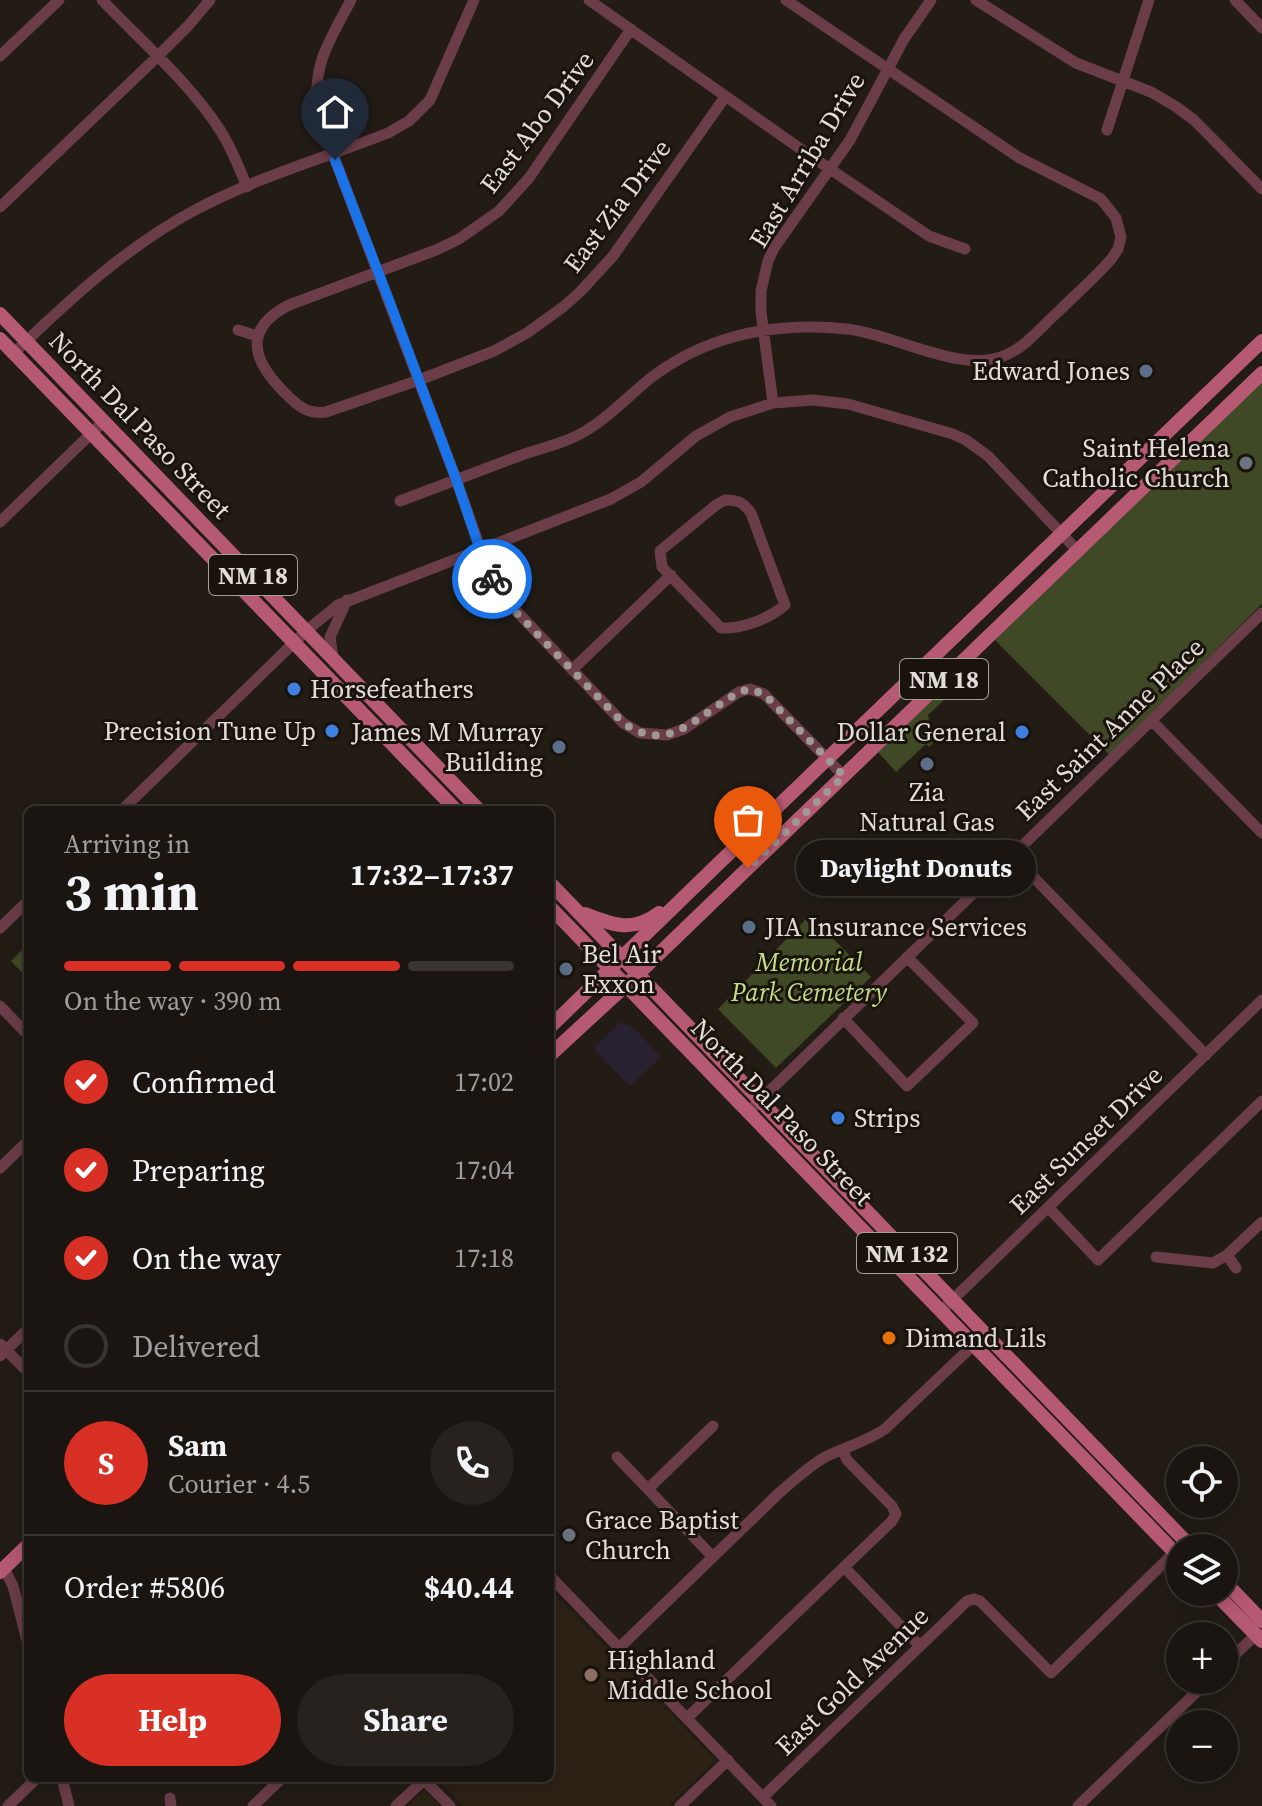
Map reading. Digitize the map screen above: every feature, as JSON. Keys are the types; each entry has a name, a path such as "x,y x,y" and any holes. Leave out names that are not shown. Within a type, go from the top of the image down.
{"main road":[{"name":"North Dal Paso Street","path":"0,314 475,806"},
{"name":"North Dal Paso Street","path":"0,339 452,806"},
{"name":"NM 18","path":"622,957 1262,341"},
{"name":"NM 18","path":"626,986 1262,373"},
{"path":"719,863 732,884"},
{"name":"North Dal Paso Street","path":"554,887 985,1334 1168,1534"},
{"path":"578,912 606,923 626,926 641,923 674,906"},
{"name":"North Dal Paso Street","path":"554,911 973,1345 1167,1534"},
{"path":"554,1023 622,957"},
{"path":"554,1051 626,986"},
{"path":"2,1570 24,1549"},
{"path":"1238,1600 1260,1631"},
{"path":"1231,1606 1260,1631"}],"street":[{"path":"0,56 59,0"},
{"path":"102,0 194,96 222,132 247,187"},
{"path":"0,207 157,57 210,0"},
{"path":"351,0 322,55 315,90 317,112 480,550 497,588 623,723 645,735 667,735 684,729 739,692 750,689 764,694 844,776"},
{"path":"14,353 72,297 118,259 196,210 400,127 423,108 439,81 474,0"},
{"path":"589,0 929,236 965,249"},
{"path":"400,501 577,436 654,376 687,355 709,345 764,330 848,329 945,356 979,362 1005,355 1023,344 1106,265 1118,249 1121,237 1116,218 1101,199 1018,157 786,0"},
{"name":"East Arriba Drive","path":"773,403 761,312 761,291 768,261 830,170 904,39 931,0"},
{"path":"976,0 1060,54 1151,92 1175,106 1194,120 1262,189"},
{"path":"1107,130 1149,0"},
{"path":"1235,0 1262,28"},
{"name":"East Abo Drive","path":"258,336 269,317 278,310 459,239 499,211 529,178 631,29"},
{"name":"East Zia Drive","path":"258,336 260,362 272,380 302,408 317,413 419,380 494,351 544,322 600,271 725,97"},
{"path":"238,330 258,336"},
{"path":"126,806 306,631 347,600 611,499 641,482 696,436 730,417 773,403 813,400 848,404 953,434 988,456 1077,550"},
{"path":"0,522 104,421"},
{"path":"725,500 738,500 751,513 785,605 776,614 734,628 721,628 671,575 662,567 660,551 716,505 725,500"},
{"path":"572,670 671,575"},
{"path":"333,659 330,637 347,600"},
{"name":"East Saint Anne Place","path":"748,1112 1262,613"},
{"path":"1151,720 1262,833"},
{"path":"1012,855 1206,1055"},
{"path":"0,928 24,905"},
{"path":"843,1018 907,1086 973,1023 907,957"},
{"name":"East Sunset Drive","path":"941,1311 1262,1000"},
{"path":"1,1008 24,1031"},
{"path":"1048,1207 1098,1260 1262,1101"},
{"path":"0,1168 24,1145"},
{"path":"1156,1257 1213,1263 1227,1255 1262,1222"},
{"path":"1227,1255 1236,1268"},
{"path":"24,1332 2,1350 24,1369"},
{"path":"619,1648 800,1475 827,1456 875,1437 985,1334"},
{"path":"648,1489 713,1426"},
{"path":"687,1718 892,1521 896,1514 892,1506 847,1460 843,1451"},
{"path":"617,1457 713,1557"},
{"name":"East Gold Avenue","path":"767,1802 967,1601 980,1601 1051,1673 1166,1566"},
{"path":"844,1567 920,1646"},
{"path":"2,1570 13,1586 24,1629"},
{"path":"554,1580 767,1802"},
{"path":"1238,1652 1260,1631"},
{"path":"1078,1806 1194,1694"},
{"path":"680,1806 728,1760"},
{"path":"8,1806 33,1782"},
{"path":"63,1782 69,1806"},
{"path":"253,1806 278,1782"},
{"path":"396,1806 420,1782"},
{"path":"426,1782 450,1806"}],"shaded area":[{"path":"620,1022 633,1027 661,1057 630,1086 593,1048"},
{"name":"Highland Middle School","path":"554,1594 716,1760 668,1806 463,1806 440,1782 554,1782"},
{"path":"424,1790 440,1806 407,1806"}],"green space":[{"path":"1262,380 1262,604 1110,755 994,639"},
{"path":"941,691 946,698 928,715 929,720 920,728 933,743 929,747 926,744 896,772 878,752"},
{"name":"Memorial Park Cemetery","path":"810,915 871,977 776,1068 718,1009"},
{"path":"24,948 24,975 11,961"}],"way so far":[{"path":"492,579 514,610 634,731 658,736 684,729 739,692 750,689 764,694 844,776 748,868"}],"place":[{"name":"Edward Jones","path":"1146,371"},
{"name":"Saint Helena Catholic Church","path":"1246,463"},
{"name":"Horsefeathers","path":"294,689"},
{"name":"Precision Tune Up","path":"332,731"},
{"name":"Dollar General","path":"1022,732"},
{"name":"James M Murray Building","path":"559,747"},
{"name":"Zia Natural Gas","path":"927,764"},
{"name":"Daylight Donuts","path":"748,868"},
{"name":"JIA Insurance Services","path":"749,927"},
{"name":"Bel Air Exxon","path":"566,969"},
{"name":"Strips","path":"838,1118"},
{"name":"Dimand Lils","path":"889,1338"},
{"name":"Grace Baptist Church","path":"569,1535"},
{"name":"Highland Middle School","path":"591,1675"}],"route":[{"path":"335,160 492,579"}]}
